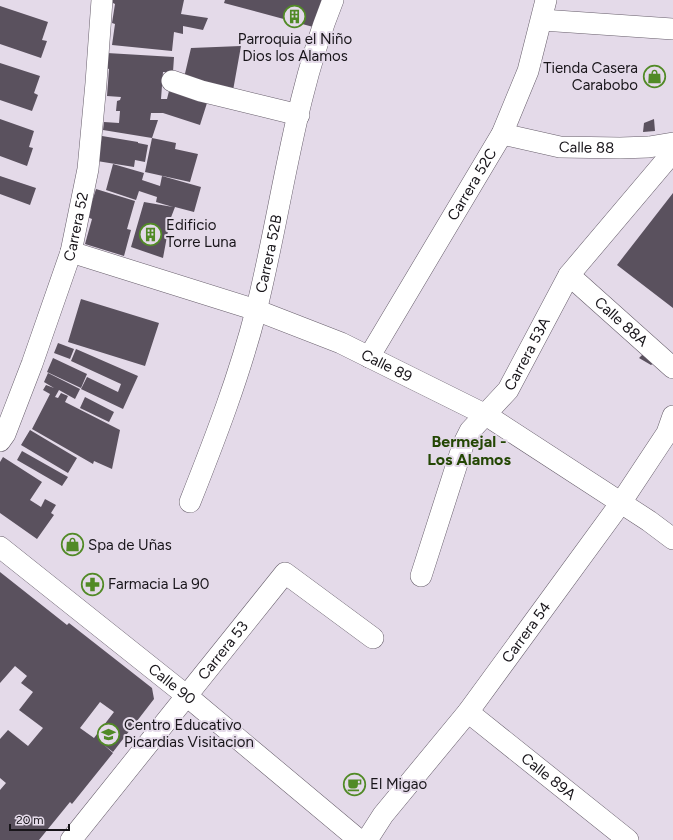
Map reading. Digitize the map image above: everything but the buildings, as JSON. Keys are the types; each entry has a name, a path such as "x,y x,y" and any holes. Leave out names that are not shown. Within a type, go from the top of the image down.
{"street":[{"name":"Carrera 52","path":"0,441 5,434 32,364 71,252 88,169 102,0"},
{"name":"Carrera 52B","path":"190,502 225,414 256,310 283,179 320,31 333,0"},
{"name":"Carrera 52C","path":"369,357 502,134 528,71 546,0"},
{"path":"542,20 673,29"},
{"path":"172,81 201,91 299,115"},
{"name":"Calle 88","path":"502,134 560,147 649,147 673,143"},
{"name":"Carrera 53A","path":"421,576 463,445 470,431 508,390 569,275 673,152"},
{"name":"Calle 89","path":"71,252 256,310 341,343 486,415 620,504 649,521 673,539"},
{"name":"Calle 88A","path":"569,275 673,368"},
{"name":"Carrera 54","path":"367,840 383,815 468,712 620,504 667,432 673,416"},
{"name":"Calle 90","path":"0,547 187,696 359,840"},
{"name":"Carrera 53","path":"72,840 285,574 373,638"},
{"name":"Calle 89A","path":"468,712 628,840"}],"place":[{"name":"Parroquia el Niño Dios los Alamos","path":"295,16"},
{"name":"Tienda Casera Carabobo","path":"654,77"},
{"name":"Edificio Torre Luna","path":"151,234"},
{"name":"Spa de Uñas","path":"72,545"},
{"name":"Farmacia La 90","path":"93,584"},
{"name":"Centro Educativo Picardias Visitacion","path":"108,734"},
{"name":"El Migao","path":"355,784"}],"district":[{"name":"Bermejal - Los Alamos","path":"469,450"}]}
